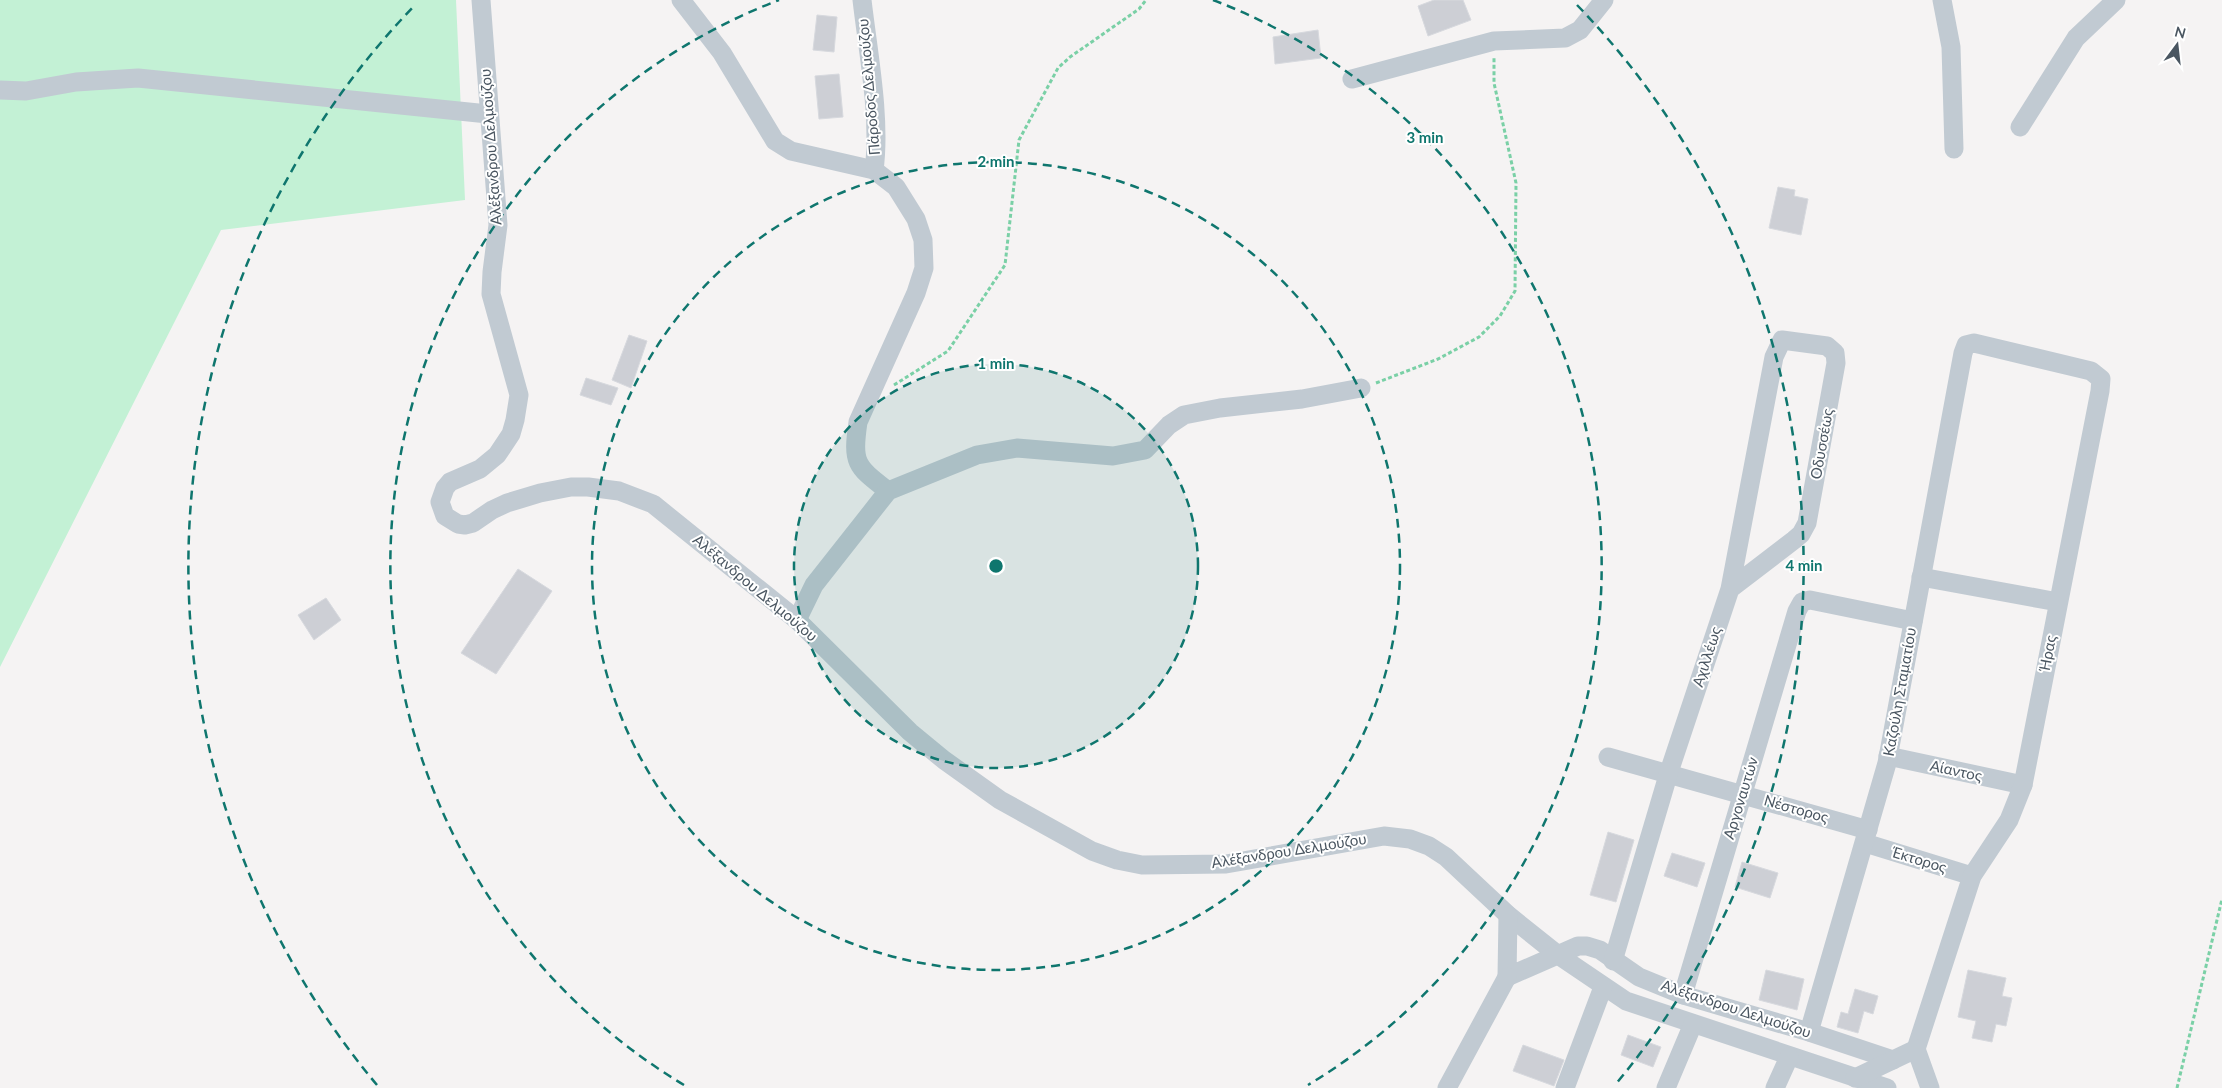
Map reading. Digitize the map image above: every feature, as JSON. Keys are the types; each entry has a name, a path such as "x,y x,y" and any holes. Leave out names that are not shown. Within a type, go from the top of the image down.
{"street":[{"name":"Αλέξανδρου Δελμούζου","path":"481,0 488,114 498,225 490,284 491,294 517,382 518,406 511,434 497,455 484,466 450,482 445,488 440,502 445,516 458,524 465,525 472,523 492,510 540,493 572,487 619,490 636,496 667,513 798,620 910,732 944,760 1000,800 1092,852 1142,865 1226,864 1384,836 1401,837 1429,846 1446,857 1508,915 1558,955 1626,1001 1887,1088"},
{"name":"Πάροδος Δελμούζου","path":"681,0 722,53 775,141 792,151 874,170 877,152 876,124 862,0"},
{"path":"1352,79 1494,41 1565,38 1580,30 1604,0"},
{"path":"1942,0 1951,47 1954,149"},
{"path":"2020,126 2076,38 2116,0"},
{"path":"0,90 26,91 76,82 138,78 488,114"},
{"path":"874,170 896,188 916,219 923,240 924,268 916,292 858,422 855,442 856,461 869,476 888,491"},
{"name":"Οδυσσέως","path":"1730,589 1801,534 1807,523 1836,363 1835,353 1827,346 1782,340 1778,347"},
{"name":"Ήρας","path":"1916,1049 1972,876 2009,820 2023,785 2101,379 2091,371 1974,343 1966,346"},
{"name":"Καζούλη Σταματίου","path":"1809,1032 1888,756 1963,353 1966,346"},
{"name":"Αχιλλέως","path":"1613,960 1669,772 1730,589 1774,357 1778,347"},
{"path":"798,620 814,585 888,491 978,455 1017,448 1112,456 1144,450 1169,425 1184,415 1220,408 1302,399 1361,388"},
{"path":"1921,577 2058,602"},
{"name":"Αργοναυτών","path":"1683,995 1797,612 1802,602 1810,600 1913,621"},
{"name":"Νέστορος","path":"1608,756 1742,794 1866,837"},
{"name":"Αίαντος","path":"1888,756 2023,785"},
{"name":"Έκτορος","path":"1866,837 1972,876"},
{"path":"1447,1088 1507,977 1508,915"},
{"name":"Αλέξανδρου Δελμούζου","path":"1558,955 1578,946 1587,946 1600,950 1639,977 1683,995 1809,1032 1892,1060"},
{"path":"1507,977 1558,955"},
{"path":"1565,1088 1603,987"},
{"path":"1666,1088 1693,1024"},
{"path":"1855,1078 1916,1049 1930,1088"},
{"path":"1775,1088 1790,1057"}],"path":[{"path":"892,386 948,351 1005,265 1019,140 1058,68 1070,57 1139,9 1146,0"},
{"path":"1361,388 1438,359 1479,337 1500,316 1516,291 1516,183 1494,83 1494,41"},
{"path":"2177,1088 2222,898"}],"green space":[{"path":"0,0 456,0 465,200 221,230 0,667"}],"building":[{"path":"1434,0 1463,0 1471,20 1428,36 1418,6"},
{"path":"817,15 837,17 834,52 813,50"},
{"path":"1318,30 1321,58 1275,64 1273,37"},
{"path":"839,74 843,117 819,119 815,76"},
{"path":"1778,187 1795,190 1794,196 1808,199 1801,235 1769,228"},
{"path":"629,335 647,341 631,388 612,380"},
{"path":"586,378 618,388 611,405 580,395"},
{"path":"518,569 552,591 496,674 461,653"},
{"path":"326,598 341,620 314,640 298,615"},
{"path":"1608,832 1634,840 1616,902 1590,895"},
{"path":"1672,853 1705,863 1697,887 1664,876"},
{"path":"1742,862 1778,873 1770,898 1735,887"},
{"path":"1766,970 1804,979 1797,1010 1759,1000"},
{"path":"1968,970 2006,978 2002,996 2012,998 2006,1026 1996,1024 1992,1042 1972,1038 1976,1021 1958,1017"},
{"path":"1855,989 1878,996 1873,1014 1864,1011 1858,1033 1837,1027 1841,1012 1848,1014"},
{"path":"1628,1035 1661,1047 1653,1067 1621,1055"},
{"path":"1523,1045 1564,1060 1554,1086 1513,1071"}]}
